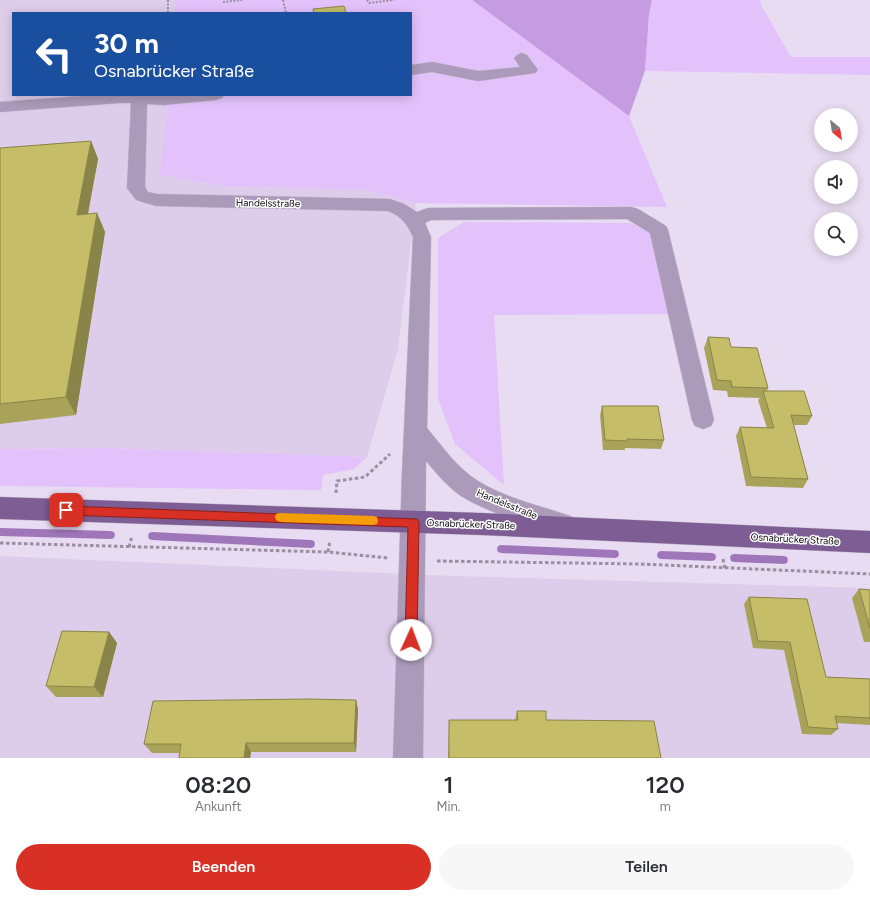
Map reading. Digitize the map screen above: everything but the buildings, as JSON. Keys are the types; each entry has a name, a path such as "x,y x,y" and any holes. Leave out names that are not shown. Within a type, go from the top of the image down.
{"main road":[{"name":"Osnabrücker Straße","path":"0,508 414,522 870,542"}],"street":[{"path":"412,70 432,67 478,76 530,70 522,58"},
{"path":"0,107 119,98 164,100 206,96"},
{"name":"Handelsstraße","path":"139,100 136,188 142,196 156,200 390,205 404,210 415,220"},
{"path":"408,758 422,238 415,220 428,214 631,214 659,230 703,420"},
{"name":"Handelsstraße","path":"416,431 444,466 469,488 500,503 573,529"}],"path":[{"path":"168,0 168,12"},
{"path":"223,2 242,0"},
{"path":"283,0 286,12"},
{"path":"368,0 370,3 394,0"},
{"path":"336,492 337,481 365,477 416,431"},
{"path":"328,552 330,539"}],"shaded area":[{"path":"0,0 175,0 174,12 12,12 12,96 169,96 161,175 222,186 364,190 416,203 398,349 367,457 107,448 0,449"},
{"path":"175,0 472,0 629,116 667,207 416,203 364,190 222,186 160,175 169,96 412,96 412,12 174,12"},
{"path":"472,0 652,0 649,14 645,71 629,116"},
{"path":"652,0 760,0 761,5 791,57 870,57 870,75 645,71 649,14"},
{"path":"464,222 632,223 655,236 672,314 494,315 504,485 455,444 438,399 438,238"},
{"path":"107,448 367,457 354,469 323,475 321,490 0,486 0,449"},
{"path":"0,556 454,576 870,588 870,758 0,758"}],"waterway":[{"path":"0,532 111,535"},
{"path":"152,536 311,544"},
{"path":"501,549 615,554"},
{"path":"661,555 712,557"},
{"path":"734,558 784,560"}],"slow traffic":[{"path":"280,517 373,521"}],"route":[{"path":"66,510 414,522 411,640"}]}
